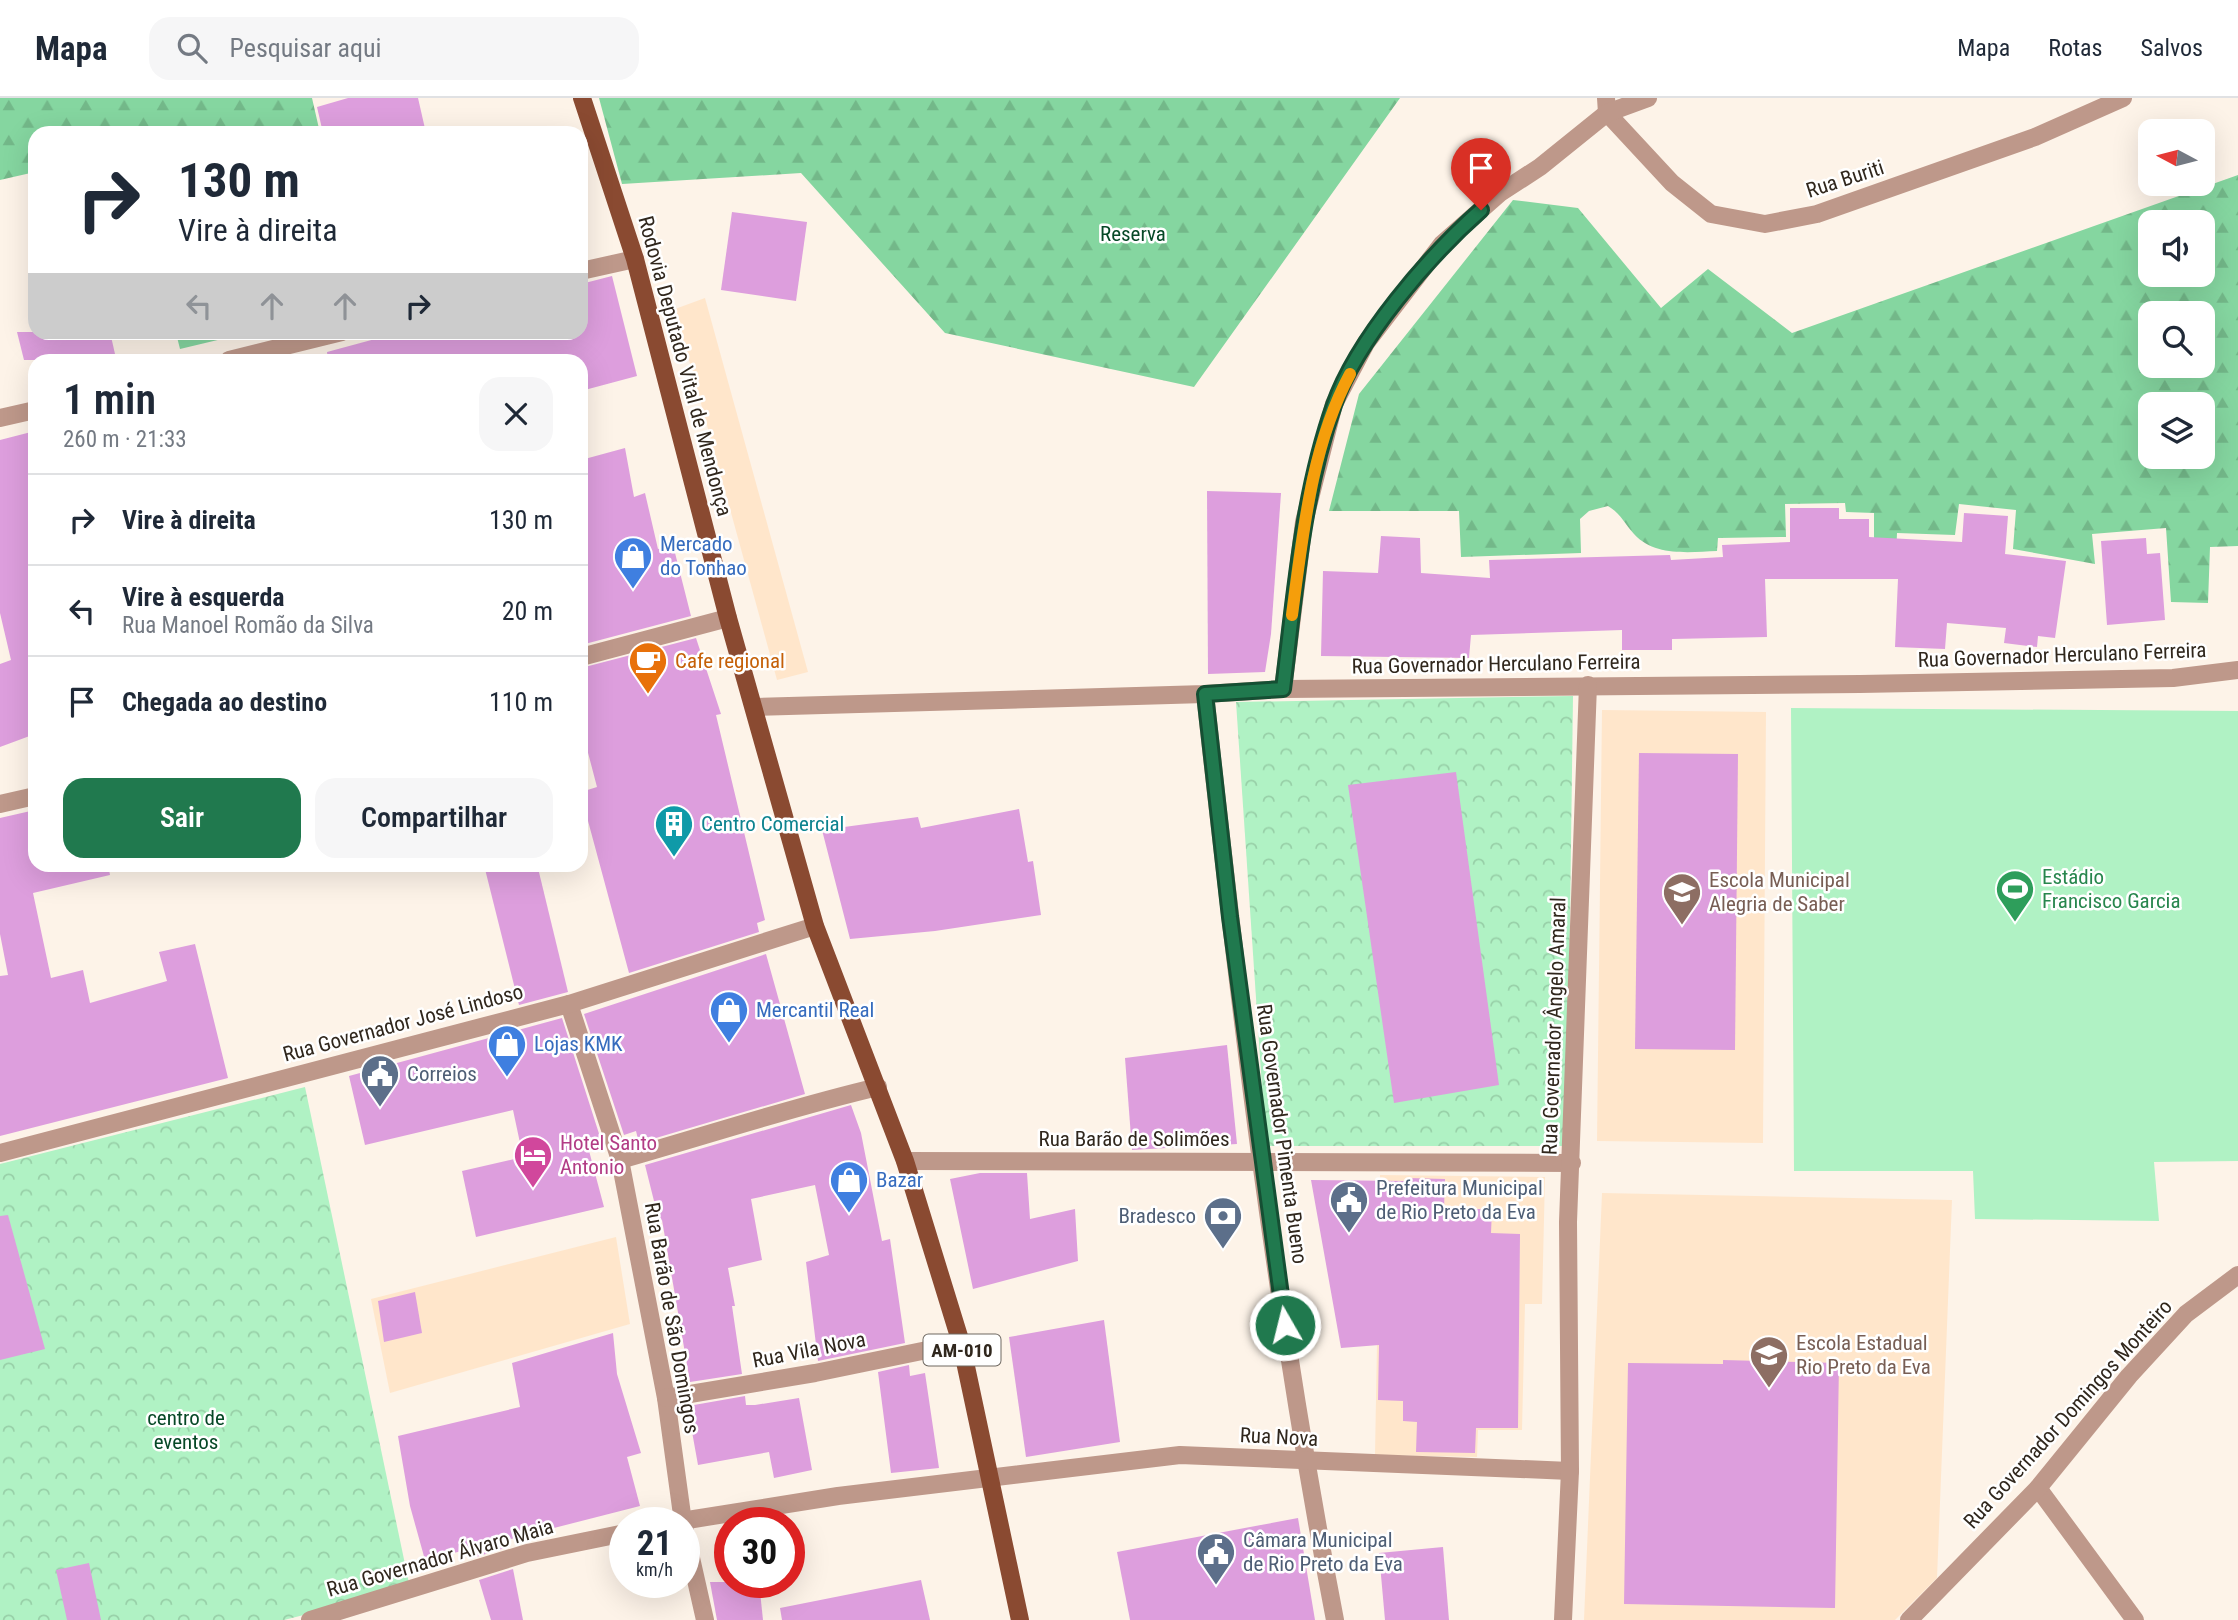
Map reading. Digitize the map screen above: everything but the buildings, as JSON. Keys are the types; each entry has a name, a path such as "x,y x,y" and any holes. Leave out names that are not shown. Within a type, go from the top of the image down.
{"main road":[{"name":"Rodovia Deputado Vital de Mendonça","path":"582,98 635,259 728,618 815,926 878,1087"},
{"name":"AM-010","path":"878,1087 905,1161 961,1343 1020,1620"}],"street":[{"path":"1283,689 1304,522 1334,404 1366,342 1442,244 1500,193 1540,167 1607,106 1647,98"},
{"name":"Rua Buriti","path":"1607,106 1672,183 1711,214 1765,224 1817,214 2035,137 2123,98"},
{"path":"588,269 635,259"},
{"path":"253,354 310,340"},
{"path":"0,418 28,412"},
{"path":"588,655 728,618"},
{"name":"Rua Governador Herculano Ferreira","path":"755,707 1205,694 1283,689 2159,678 2238,670"},
{"name":"Rua Governador Ângelo Amaral","path":"1563,1620 1570,1471 1568,1222 1588,685"},
{"name":"Rua Governador Pimenta Bueno","path":"1205,694 1230,917 1304,1461 1335,1620"},
{"path":"0,804 28,798"},
{"name":"Rua Governador José Lindoso","path":"0,1153 569,1004 815,926"},
{"name":"Rua Barão de São Domingos","path":"569,1004 620,1160 666,1398 679,1507"},
{"path":"620,1160 787,1113 829,1098 878,1087"},
{"name":"Rua Barão de Solimões","path":"905,1161 1572,1163"},
{"name":"Rua Governador Domingos Monteiro","path":"1909,1620 2038,1488 2129,1376 2186,1314 2238,1275"},
{"name":"Rua Vila Nova","path":"666,1398 814,1373 961,1343"},
{"name":"Rua Nova","path":"988,1479 1083,1464 1180,1455 1570,1471"},
{"path":"700,1520 838,1496 988,1479"},
{"path":"2038,1488 2135,1620"},
{"name":"Rua Governador Álvaro Maia","path":"310,1620 527,1553 609,1536"},
{"name":"Rua Barão de São Domingos","path":"700,1598 705,1620"}],"shaded area":[{"path":"705,298 808,672 777,680 675,309"},
{"name":"Escola Municipal Alegria de Saber","path":"1602,710 1766,712 1763,1143 1597,1141"},
{"path":"1380,1175 1545,1177 1542,1304 1525,1304 1522,1430 1478,1430 1477,1457 1375,1455"},
{"name":"Escola Estadual Rio Preto da Eva","path":"1602,1193 1952,1200 1937,1578 1895,1620 1584,1620"},
{"path":"616,1237 630,1324 390,1393 371,1299"}],"green space":[{"path":"0,98 312,98 318,126 28,126 28,174 0,180"},
{"name":"Reserva","path":"599,98 1400,98 1194,387 945,333 801,173 622,184"},
{"path":"2238,175 2238,546 2210,547 2208,603 2171,602 2166,528 2092,534 2095,564 2013,549 2016,510 1959,504 1955,535 1897,533 1896,556 1874,556 1874,513 1846,512 1845,503 1785,504 1786,537 1718,538 1717,551 1696,552 1662,550 1642,541 1608,506 1589,511 1580,519 1581,553 1461,557 1459,511 1329,511 1359,394 1513,200 1578,208 1661,308 1708,269 1792,333 2138,210 2138,287 2215,287 2215,210 2139,210 2179,196 2216,196 2216,183"},
{"path":"178,340 218,340 180,349"},
{"path":"1573,696 1567,1146 1266,1146 1236,702"},
{"name":"Estádio Francisco Garcia","path":"1791,708 2238,711 2238,1161 2154,1162 2159,1221 1975,1219 1973,1171 1794,1171"},
{"name":"centro de eventos","path":"305,1087 410,1588 284,1620 0,1620 0,1164"}],"slow traffic":[{"path":"1292,615 1304,522 1334,404 1350,374"}],"place":[{"name":"Mercado do Tonhao","path":"633,590"},
{"name":"Cafe regional","path":"648,695"},
{"name":"Centro Comercial","path":"674,858"},
{"name":"Estádio Francisco Garcia","path":"2015,923"},
{"name":"Escola Municipal Alegria de Saber","path":"1682,926"},
{"name":"Mercantil Real","path":"729,1044"},
{"name":"Lojas KMK","path":"507,1078"},
{"name":"Correios","path":"380,1108"},
{"name":"Hotel Santo Antonio","path":"533,1189"},
{"name":"Bazar","path":"849,1214"},
{"name":"Prefeitura Municipal de Rio Preto da Eva","path":"1349,1234"},
{"name":"Bradesco","path":"1223,1250"},
{"name":"Escola Estadual Rio Preto da Eva","path":"1769,1389"},
{"name":"Câmara Municipal de Rio Preto da Eva","path":"1216,1586"}],"route":[{"path":"1285,1325 1230,917 1205,694 1283,689 1304,522 1334,404 1366,342 1442,244 1481,210"}]}
